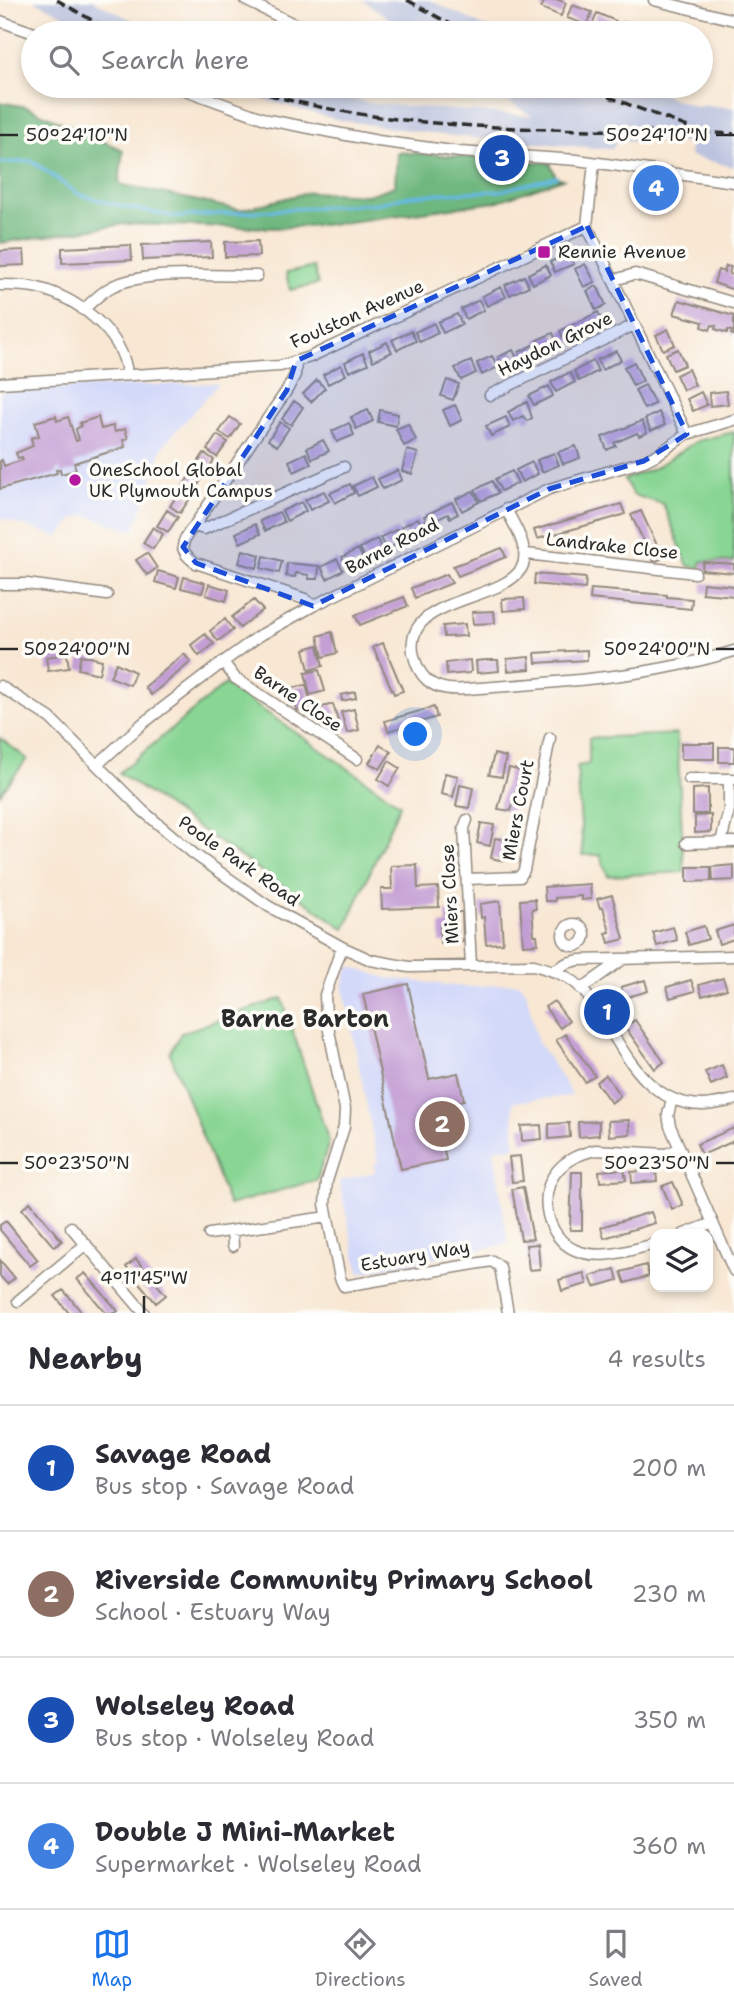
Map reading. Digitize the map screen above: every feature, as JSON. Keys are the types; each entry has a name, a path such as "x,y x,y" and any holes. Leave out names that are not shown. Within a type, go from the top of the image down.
{"street":[{"path":"245,0 288,21"},
{"path":"654,0 734,20"},
{"path":"0,21 21,28"},
{"path":"206,98 268,121 378,141 460,152 577,160 734,181"},
{"path":"594,163 587,226 687,433"},
{"name":"Foulston Avenue","path":"0,383 251,369 296,361 310,357 587,226"},
{"path":"614,279 635,274 734,303"},
{"path":"83,310 100,294 115,285 135,280 257,276"},
{"path":"0,285 38,288 83,310 115,339 126,360 127,374"},
{"name":"Haydon Grove","path":"490,395 634,325"},
{"path":"296,361 295,374 286,390 194,527 184,537 183,547 186,556 196,563 305,599 313,606"},
{"name":"Barne Road","path":"98,764 142,724 223,662 259,636 313,606 549,489 644,461 687,433 734,420"},
{"path":"194,527 204,529 344,467"},
{"path":"506,509 526,554 523,566 509,580 435,612 418,626 412,649 419,670 426,680 449,690 601,680 734,651"},
{"name":"Landrake Close","path":"526,554 695,573"},
{"path":"0,584 27,584 107,595"},
{"name":"Barne Close","path":"223,662 235,678 357,759"},
{"path":"0,686 50,718 98,764"},
{"name":"Miers Court","path":"467,879 520,877 524,870 550,738"},
{"name":"Poole Park Road","path":"98,764 143,811 194,854 268,906 342,947 370,960 409,967 534,965 554,971 581,989"},
{"path":"689,779 732,779 729,810 721,842"},
{"name":"Miers Close","path":"467,820 464,828 471,966"},
{"path":"685,843 734,842"},
{"path":"583,943 605,959"},
{"name":"Estuary Way","path":"342,947 325,995 326,1016 345,1110 344,1127 327,1181 325,1203 335,1262 344,1286 492,1261 499,1267 508,1313"},
{"path":"554,971 579,960 734,956"},
{"path":"622,960 581,989 633,1065 660,1093 672,1099 703,1105 734,1100"},
{"path":"672,1099 668,1115 670,1126 734,1271"},
{"path":"650,1245 603,1255 576,1250 565,1244 554,1233 548,1219 548,1186 555,1172 583,1153 595,1150 666,1154 679,1149"},
{"path":"209,1234 327,1217"},
{"path":"697,1229 713,1223"},
{"path":"71,1227 144,1313"},
{"path":"232,1231 233,1246"},
{"path":"18,1301 86,1244"}],"highlighted area":[{"path":"587,226 687,434 644,461 549,489 313,606 196,563 183,547 287,390 296,361"}],"shaded area":[{"path":"34,0 92,0 134,21 73,21"},
{"path":"363,0 430,0 473,21 392,21"},
{"path":"259,98 350,98 369,103 532,116 503,98 672,98 698,107 704,105 734,108 734,167 689,156 690,142 616,141 613,149 609,149 442,135 339,120"},
{"name":"OneSchool Global UK Plymouth Campus","path":"219,383 163,446 134,531 85,515 74,519 59,537 0,518 0,392 21,389"},
{"path":"349,966 387,978 465,987 518,983 526,990 537,1040 573,1096 513,1102 515,1147 494,1149 508,1244 359,1273 339,1181 375,1172 374,1163 378,1162 343,986"}],"green space":[{"path":"0,102 27,107 123,150 119,184 240,210 309,192 368,195 395,186 397,152 550,163 556,177 563,179 495,202 334,224 275,228 125,224 0,243"},
{"path":"314,267 318,284 290,290 286,273"},
{"path":"734,432 734,562 702,561 700,568 688,566 663,504 633,495 624,479 653,469 697,441"},
{"path":"225,684 400,804 345,929 119,773"},
{"path":"677,734 684,872 608,876 600,855 583,855 577,766 589,764 589,738"},
{"path":"0,738 27,759 0,794"},
{"path":"282,998 329,1142 317,1180 229,1205 170,1053 181,1033"}],"building":[{"path":"545,0 566,3 561,16 541,8"},
{"path":"572,5 592,12 589,21 567,18"},
{"path":"597,13 616,21 594,21"},
{"path":"652,183 662,186 660,194 650,191"},
{"path":"258,241 259,256 225,257 225,242"},
{"path":"211,242 212,257 143,260 142,245"},
{"path":"131,245 132,260 62,263 62,248"},
{"path":"24,250 25,265 0,266 0,251"},
{"path":"569,253 574,264 555,272 550,262"},
{"path":"585,264 595,282 584,287 575,269"},
{"path":"546,265 551,275 533,284 528,274"},
{"path":"726,266 731,267 729,274 734,275 734,290 714,283 718,270 724,272"},
{"path":"524,276 529,286 510,295 505,285"},
{"path":"597,286 606,305 596,310 587,291"},
{"path":"501,287 506,297 487,306 482,296"},
{"path":"479,300 484,310 466,319 461,309"},
{"path":"679,300 734,316 734,335 731,334 732,331 728,330 727,333 715,329 716,326 712,325 710,330 702,327 703,322 674,314"},
{"path":"598,312 604,324 596,328 594,325 572,336 574,339 565,343 560,331"},
{"path":"457,314 462,324 443,333 438,322"},
{"path":"434,323 438,333 420,342 415,332"},
{"path":"668,329 675,345 663,350 656,335"},
{"path":"411,331 416,341 397,350 392,340"},
{"path":"553,333 558,345 543,352 537,340"},
{"path":"387,342 392,352 373,361 369,351"},
{"path":"535,344 540,356 524,363 519,352"},
{"path":"678,349 685,365 673,370 666,354"},
{"path":"513,350 519,362 503,369 498,357"},
{"path":"616,351 621,360 602,370 597,360"},
{"path":"363,353 368,364 349,372 345,362"},
{"path":"492,356 498,367 482,375 477,363"},
{"path":"471,361 476,373 461,380 455,368"},
{"path":"593,361 598,371 579,381 574,371"},
{"path":"634,362 643,381 633,386 624,367"},
{"path":"341,365 346,375 328,384 323,375"},
{"path":"688,369 695,385 683,390 676,375"},
{"path":"570,372 575,382 556,392 551,382"},
{"path":"317,380 325,388 311,402 303,394"},
{"path":"447,380 459,384 453,400 441,396"},
{"path":"645,385 655,404 644,409 635,390"},
{"path":"549,386 553,396 534,405 529,396"},
{"path":"726,391 728,404 710,406 709,393"},
{"path":"701,392 707,405 693,411 687,399"},
{"path":"294,401 303,407 291,425 282,419"},
{"path":"527,402 532,418 527,421 523,416 513,421 508,412"},
{"path":"455,405 462,420 450,426 443,410"},
{"path":"368,410 373,421 356,429 351,417"},
{"path":"380,410 398,414 396,426 378,422"},
{"path":"659,412 665,425 651,431 645,419"},
{"path":"56,416 57,421 68,417 76,441 79,440 76,429 81,426 80,423 98,417 101,429 113,426 115,432 125,429 128,438 123,440 125,447 74,463 76,470 61,474 60,469 56,470 57,473 0,489 0,461 2,460 4,466 23,460 22,457 18,458 16,453 33,446 31,438 39,436 35,422"},
{"path":"230,417 240,424 230,439 219,432"},
{"path":"506,417 510,427 491,436 486,426"},
{"path":"642,421 647,433 639,436 637,433 614,443 616,446 607,450 602,437"},
{"path":"280,422 289,428 277,446 268,440"},
{"path":"349,423 354,435 337,442 332,431"},
{"path":"408,424 416,440 404,446 396,429"},
{"path":"217,435 228,442 217,457 207,450"},
{"path":"323,440 329,451 312,459 307,448"},
{"path":"576,446 580,458 563,464 558,452"},
{"path":"407,450 418,453 412,474 402,471"},
{"path":"204,453 214,460 204,475 194,469"},
{"path":"306,453 311,464 294,472 289,461"},
{"path":"554,453 559,465 542,472 537,460"},
{"path":"532,462 538,474 522,482 516,470"},
{"path":"398,470 402,480 383,489 378,479"},
{"path":"512,471 518,483 501,491 495,479"},
{"path":"192,472 202,479 192,494 182,488"},
{"path":"372,477 377,487 358,496 353,486"},
{"path":"492,481 498,493 481,501 475,490"},
{"path":"350,484 354,493 335,503 330,493"},
{"path":"180,491 191,497 180,513 170,506"},
{"path":"324,491 329,501 310,510 305,500"},
{"path":"473,491 479,502 462,511 456,499"},
{"path":"301,502 306,511 287,521 282,511"},
{"path":"452,502 458,514 450,518 448,514 436,520 438,524 429,528 424,516"},
{"path":"621,504 625,514 537,539 534,530"},
{"path":"167,510 178,517 168,532 157,526"},
{"path":"641,511 663,558 654,562 631,515"},
{"path":"279,512 284,522 265,531 260,521"},
{"path":"418,518 424,530 407,538 401,527"},
{"path":"255,524 260,534 240,543 236,533"},
{"path":"153,527 163,534 153,549 143,543"},
{"path":"397,529 403,541 387,549 380,538"},
{"path":"377,539 383,551 366,560 360,548"},
{"path":"502,548 506,557 458,576 453,566"},
{"path":"358,549 364,560 347,569 342,557"},
{"path":"243,550 260,555 257,568 239,563"},
{"path":"147,553 157,568 147,575 136,560"},
{"path":"264,556 282,561 279,573 261,568"},
{"path":"337,559 343,570 327,579 321,567"},
{"path":"703,562 734,564 734,573 702,570"},
{"path":"287,563 319,566 318,579 309,579 309,575 296,573 295,577 286,576"},
{"path":"158,571 179,577 176,588 155,582"},
{"path":"447,574 452,583 415,598 411,588"},
{"path":"535,574 586,578 585,589 534,584"},
{"path":"184,577 205,583 202,593 181,588"},
{"path":"703,583 734,586 734,596 702,593"},
{"path":"209,584 229,590 226,601 206,595"},
{"path":"591,589 692,599 691,609 590,599"},
{"path":"404,597 408,606 360,625 355,615"},
{"path":"524,598 525,609 503,611 502,599"},
{"path":"254,600 263,610 240,628 232,617"},
{"path":"494,611 495,623 473,624 472,612"},
{"path":"225,619 233,630 218,641 210,631"},
{"path":"465,624 466,636 444,637 443,626"},
{"path":"332,632 337,653 323,657 318,636"},
{"path":"205,634 214,644 199,656 191,645"},
{"path":"383,643 403,691 394,694 373,647"},
{"path":"318,645 323,666 309,670 304,649"},
{"path":"587,650 587,660 536,663 535,653"},
{"path":"67,654 69,668 48,671 46,657"},
{"path":"184,654 191,662 151,695 145,687"},
{"path":"81,655 102,660 99,674 78,669"},
{"path":"529,657 530,669 508,671 507,659"},
{"path":"470,660 469,673 447,675 446,663"},
{"path":"498,660 499,671 477,673 476,661"},
{"path":"116,663 135,672 130,685 110,677"},
{"path":"319,670 325,691 310,695 305,673"},
{"path":"306,685 312,707 297,711 291,688"},
{"path":"355,692 356,698 342,701 341,695"},
{"path":"333,704 339,725 325,729 319,708"},
{"path":"434,707 437,717 388,731 385,721"},
{"path":"354,709 359,730 347,733 341,712"},
{"path":"681,743 714,743 714,759 681,759"},
{"path":"380,745 391,752 380,769 369,763"},
{"path":"719,747 734,747 734,762 719,762"},
{"path":"494,754 506,757 502,777 489,775"},
{"path":"389,761 400,768 389,786 378,779"},
{"path":"509,768 522,771 511,811 498,809"},
{"path":"445,773 458,776 453,797 441,794"},
{"path":"460,785 473,788 469,808 456,806"},
{"path":"708,788 708,814 693,814 693,789"},
{"path":"711,815 711,832 695,833 695,816"},
{"path":"481,823 494,825 490,846 477,843"},
{"path":"495,838 508,840 504,861 491,858"},
{"path":"417,865 418,888 438,887 439,907 382,909 381,889 392,889 391,866"},
{"path":"734,865 734,880 713,881 712,867"},
{"path":"687,867 711,867 711,881 687,882"},
{"path":"590,884 591,899 581,900 581,896 545,901 544,887"},
{"path":"612,895 624,939 609,943 606,933 610,932 603,907 600,908 597,899"},
{"path":"535,899 536,909 532,909 534,935 537,935 538,944 523,945 520,900"},
{"path":"500,901 503,943 486,944 480,904"},
{"path":"446,912 462,912 463,942 440,943 440,925 447,924"},
{"path":"734,925 734,939 719,944 715,931"},
{"path":"704,926 708,939 689,945 685,932"},
{"path":"673,927 677,940 657,946 653,933"},
{"path":"723,978 727,989 702,996 699,985"},
{"path":"645,980 648,991 624,998 621,987"},
{"path":"691,980 695,991 670,998 667,987"},
{"path":"408,984 429,1079 458,1073 464,1100 435,1107 446,1160 401,1169 363,994"},
{"path":"554,1001 569,1021 560,1028 545,1007"},
{"path":"635,1020 664,1062 655,1069 625,1027"},
{"path":"565,1034 595,1076 585,1082 556,1040"},
{"path":"722,1065 727,1078 711,1085 705,1072"},
{"path":"606,1075 620,1096 611,1103 596,1082"},
{"path":"629,1120 630,1134 609,1136 608,1121"},
{"path":"599,1121 599,1135 579,1137 578,1122"},
{"path":"569,1123 570,1137 549,1139 549,1124"},
{"path":"541,1125 542,1139 522,1141 521,1126"},
{"path":"734,1128 734,1141 702,1155 697,1144"},
{"path":"520,1156 523,1181 512,1182 509,1157"},
{"path":"624,1169 626,1180 600,1182 599,1171"},
{"path":"656,1170 657,1181 632,1183 631,1172"},
{"path":"572,1172 582,1172 582,1230 570,1230"},
{"path":"673,1182 683,1205 672,1209 662,1186"},
{"path":"523,1187 533,1239 521,1240 512,1189"},
{"path":"30,1202 62,1241 54,1247 22,1209"},
{"path":"651,1212 655,1223 604,1238 601,1227"},
{"path":"6,1221 38,1260 30,1266 0,1230 0,1225"},
{"path":"538,1244 540,1269 529,1270 526,1245"},
{"path":"136,1259 166,1295 156,1303 126,1267"},
{"path":"0,1260 15,1278 7,1284 0,1276"},
{"path":"646,1265 649,1276 625,1283 621,1272"},
{"path":"615,1269 618,1280 594,1287 590,1276"},
{"path":"85,1273 118,1311 106,1313 77,1279"},
{"path":"584,1273 587,1284 562,1291 559,1280"},
{"path":"63,1290 82,1313 69,1313 55,1296"}],"waterway":[{"path":"0,163 32,161 78,194 120,206 177,217 381,203 402,197 499,191 556,177"}],"railway":[{"path":"57,0 93,21"},
{"path":"407,0 445,21"},
{"path":"282,98 361,114 485,127 734,134"},
{"path":"612,98 688,127"}],"place":[{"name":"Wolseley Road","path":"502,158"},
{"name":"Double J Mini-Market","path":"656,188"},
{"name":"Rennie Avenue","path":"544,252"},
{"name":"OneSchool Global UK Plymouth Campus","path":"75,480"},
{"name":"Savage Road","path":"607,1012"},
{"name":"Riverside Community Primary School","path":"442,1124"}],"district":[{"name":"Barne Barton","path":"305,1019"}]}
